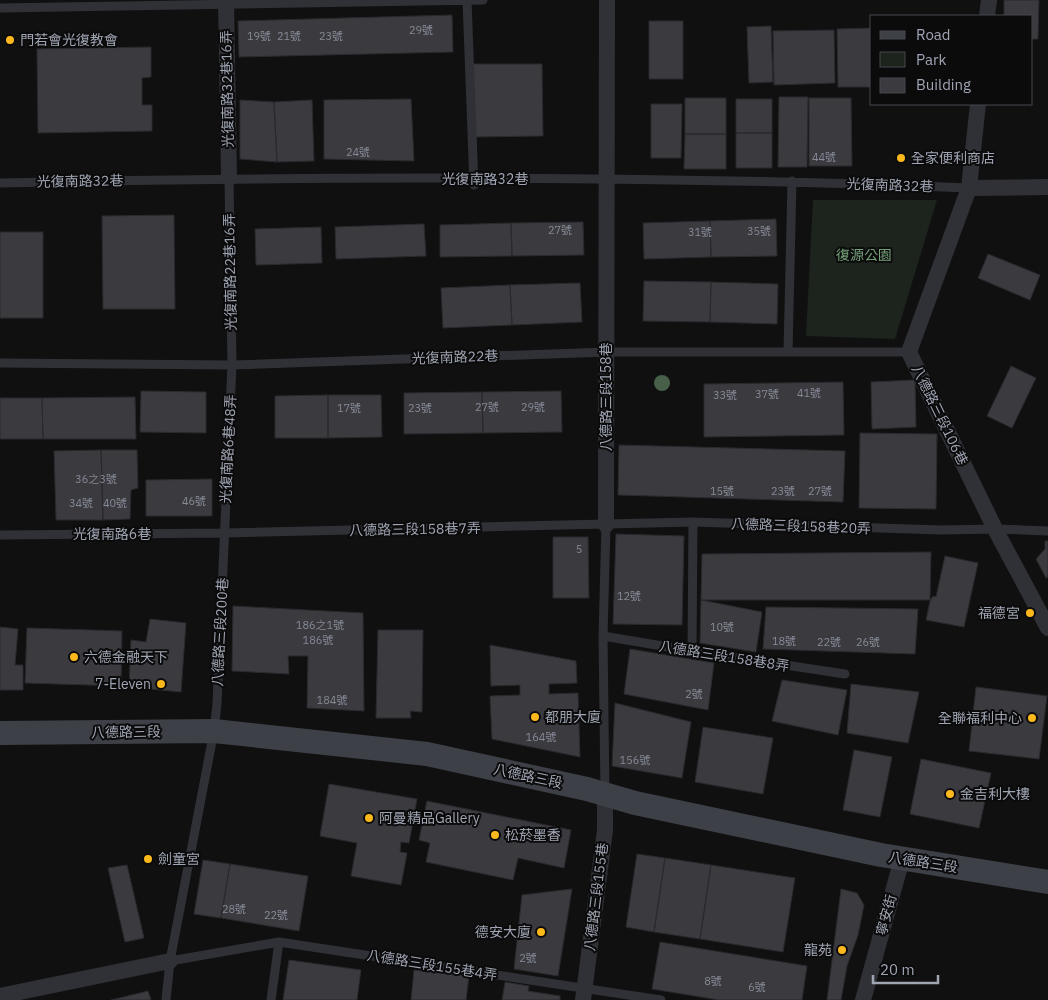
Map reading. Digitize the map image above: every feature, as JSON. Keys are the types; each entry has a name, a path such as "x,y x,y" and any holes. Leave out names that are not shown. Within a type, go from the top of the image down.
{"street":[{"name":"八德路三段158巷","path":"606,525 607,0"},
{"path":"987,15 989,0"},
{"name":"光復南路32巷16弄","path":"226,2 229,178"},
{"name":"八德路三段106巷","path":"978,105 969,188 909,352 995,529 1048,628"},
{"path":"969,188 1048,187"},
{"name":"八德路三段","path":"0,733 214,731 427,754 605,794 635,804 902,859 1048,882"},
{"name":"八德路三段155巷","path":"583,994 605,830 605,794"},
{"name":"寧安街","path":"863,1000 902,859"},
{"path":"0,996 170,961"}],"lane":[{"path":"467,0 475,182"},
{"path":"0,8 226,2 484,0"},
{"name":"光復南路32巷","path":"0,183 229,178 475,182 607,180 792,181 969,188"},
{"name":"光復南路22巷16弄","path":"229,178 232,365"},
{"path":"788,352 792,181"},
{"name":"光復南路22巷","path":"0,363 232,365 606,352 909,352"},
{"name":"光復南路6巷48弄","path":"224,533 232,365"},
{"path":"692,652 693,522"},
{"name":"八德路三段158巷20弄","path":"606,525 693,522 942,530 1048,531"},
{"name":"八德路三段158巷7弄","path":"224,533 606,525"},
{"name":"八德路三段158巷","path":"605,794 603,636 606,525"},
{"name":"光復南路6巷","path":"0,535 224,533"},
{"name":"八德路三段200巷","path":"166,1000 170,961 214,731 224,533"},
{"name":"八德路三段158巷8弄","path":"603,636 692,652 845,674"},
{"path":"271,1000 279,942"},
{"name":"八德路三段155巷4弄","path":"170,961 279,942 583,994 661,1000"}],"green space":[{"name":"復源公園","path":"813,200 937,200 895,339 806,336"}],"building":[{"path":"1004,0 1039,0 1038,39 1033,39 1033,15 1004,15"},
{"path":"452,15 453,52 239,57 238,21"},
{"path":"649,21 683,21 683,79 649,79"},
{"path":"771,26 773,82 749,83 747,27"},
{"path":"870,28 870,87 838,87 837,29"},
{"path":"834,30 835,83 774,85 773,31"},
{"path":"151,47 151,77 142,78 142,105 152,105 152,131 38,133 37,49"},
{"path":"473,64 542,64 543,136 474,137"},
{"path":"779,97 808,97 807,167 778,167"},
{"path":"685,98 726,98 726,134 685,134"},
{"path":"809,98 851,98 852,166 809,166"},
{"path":"411,99 414,161 324,159 324,100"},
{"path":"736,99 772,99 772,133 736,133"},
{"path":"240,100 274,102 277,162 240,159"},
{"path":"312,100 314,161 277,162 274,102"},
{"path":"651,104 682,104 681,158 651,158"},
{"path":"736,133 772,133 772,168 736,168"},
{"path":"685,134 726,134 726,169 684,169"},
{"path":"174,215 175,309 103,309 102,216"},
{"path":"776,219 777,256 711,257 710,221"},
{"path":"710,221 711,257 644,259 643,223"},
{"path":"583,222 584,255 512,256 511,223"},
{"path":"511,223 512,256 440,257 440,225"},
{"path":"424,224 426,256 336,259 335,227"},
{"path":"321,227 322,263 256,265 255,229"},
{"path":"0,232 43,232 43,318 0,318"},
{"path":"988,254 1040,275 1030,300 978,278"},
{"path":"644,281 711,282 710,322 643,321"},
{"path":"711,282 778,284 777,324 710,322"},
{"path":"580,283 582,322 512,325 510,285"},
{"path":"510,285 512,325 443,328 441,288"},
{"path":"1011,366 1036,378 1012,428 987,416"},
{"path":"915,380 916,427 872,429 871,382"},
{"path":"843,382 844,435 704,437 704,384"},
{"path":"141,391 206,392 206,433 140,432"},
{"path":"561,391 562,432 483,433 482,392"},
{"path":"482,392 483,433 404,434 404,393"},
{"path":"328,395 328,438 275,438 275,396"},
{"path":"328,395 381,395 382,437 328,438"},
{"path":"135,397 136,439 43,439 42,398"},
{"path":"0,398 42,398 43,439 0,439"},
{"path":"860,433 937,434 936,509 859,508"},
{"path":"619,445 845,451 843,502 618,495"},
{"path":"101,450 103,520 56,520 54,451"},
{"path":"101,450 137,450 138,488 131,490 130,519 103,520"},
{"path":"212,479 212,516 146,516 146,480"},
{"path":"616,534 684,536 682,625 613,624"},
{"path":"553,537 588,537 589,598 553,598"},
{"path":"1045,541 1048,541 1048,577 1046,578 1036,559 1045,549"},
{"path":"931,552 930,600 701,600 702,554"},
{"path":"945,556 978,563 964,627 926,620 930,601 933,596 936,597"},
{"path":"701,600 762,612 756,652 700,643"},
{"path":"233,606 363,613 364,711 307,708 308,656 288,656 289,674 232,671"},
{"path":"766,607 918,609 915,654 763,649"},
{"name":"福德宮","path":"1031,609 1034,615 1028,618 1025,611"},
{"path":"150,619 186,623 181,692 129,687 131,640 146,642"},
{"path":"0,627 18,629 15,665 23,665 23,690 0,690"},
{"name":"六德金融天下","path":"27,628 122,631 121,686 25,683"},
{"path":"378,630 423,630 422,712 410,711 411,718 376,718"},
{"name":"都朋大廈","path":"490,645 576,661 577,683 549,684 549,694 578,693 580,757 492,739 490,696 520,695 520,685 491,686"},
{"path":"630,649 714,663 708,710 624,694"},
{"path":"782,680 847,690 838,735 772,721"},
{"path":"851,684 919,692 908,743 847,733"},
{"path":"976,687 1047,696 1039,759 969,751"},
{"path":"615,703 691,722 682,778 612,766"},
{"path":"703,727 773,738 763,794 695,782"},
{"path":"854,750 892,757 880,817 843,810"},
{"name":"金吉利大樓","path":"921,759 991,773 979,828 910,814"},
{"name":"阿曼精品Gallery","path":"329,784 417,799 409,843 401,842 400,852 407,853 401,885 351,876 357,843 320,836"},
{"name":"松菸墨香","path":"427,801 571,830 564,868 518,858 513,880 426,862 430,843 419,840"},
{"path":"637,854 665,858 654,932 626,927"},
{"path":"665,858 711,865 700,939 654,932"},
{"path":"203,860 230,864 221,918 194,914"},
{"path":"230,864 308,876 299,931 221,918"},
{"path":"127,865 144,938 125,942 108,868"},
{"path":"711,865 795,878 783,952 700,939"},
{"name":"德安大廈","path":"572,889 558,976 514,969 522,895"},
{"name":"龍苑","path":"841,889 857,893 864,905 858,935 847,966 841,1000 827,1000"},
{"path":"660,942 807,966 802,1000 719,1000 652,989"},
{"path":"289,960 361,970 357,1000 283,1000"},
{"path":"414,970 469,976 466,1000 411,1000"},
{"path":"505,982 529,986 528,991 560,996 560,1000 502,1000"},
{"path":"148,991 151,1000 111,1000"}],"place":[{"name":"門若會光復教會","path":"10,40"},
{"name":"全家便利商店","path":"901,158"},
{"name":"福德宮","path":"1030,613"},
{"name":"六德金融天下","path":"74,657"},
{"name":"7-Eleven","path":"161,684"},
{"name":"都朋大廈","path":"535,717"},
{"name":"全聯福利中心","path":"1032,718"},
{"name":"金吉利大樓","path":"950,794"},
{"name":"阿曼精品Gallery","path":"369,818"},
{"name":"松菸墨香","path":"495,835"},
{"name":"劍童宮","path":"148,859"},
{"name":"德安大廈","path":"541,932"},
{"name":"龍苑","path":"842,950"}]}
